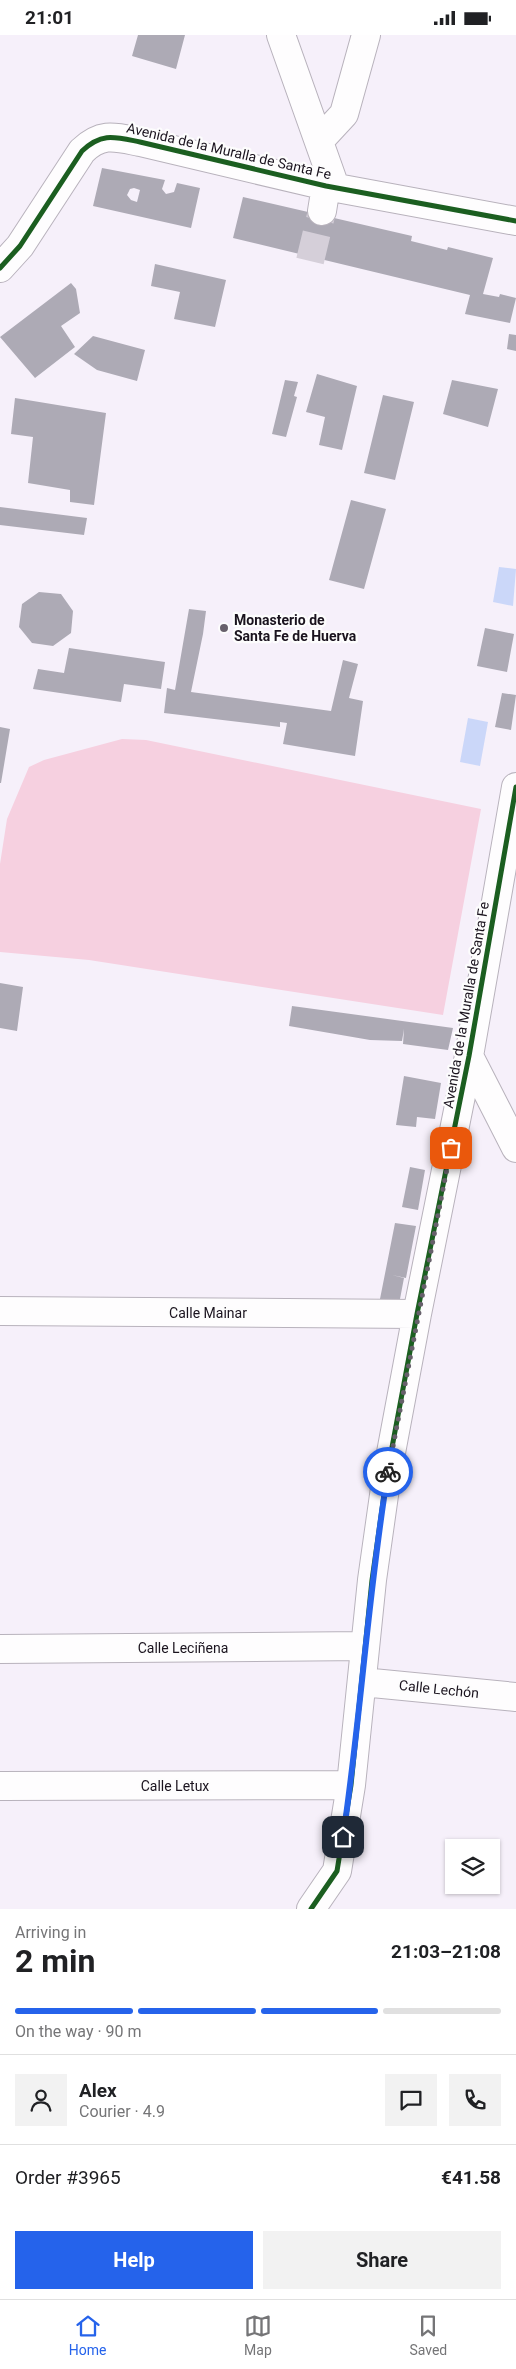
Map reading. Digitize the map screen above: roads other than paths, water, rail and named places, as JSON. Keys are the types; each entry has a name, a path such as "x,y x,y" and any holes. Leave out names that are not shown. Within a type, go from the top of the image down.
{"street":[{"path":"281,35 318,141 327,195"},
{"path":"318,141 344,114 366,35"},
{"name":"Avenida de la Muralla de Santa Fe","path":"0,268 20,246 82,151 92,141 102,137 140,142 327,195 516,221"},
{"name":"Avenida de la Muralla de Santa Fe","path":"311,1909 337,1871 351,1785 372,1580 387,1474 417,1314 470,1056 516,787"},
{"path":"470,1056 516,1148"},
{"name":"Calle Mainar","path":"0,1311 417,1314"},
{"name":"Calle Leciñena","path":"0,1649 365,1646"},
{"name":"Calle Lechón","path":"362,1682 516,1697"},
{"name":"Calle Letux","path":"0,1786 351,1785"}],"water":[{"path":"499,567 516,569 513,606 493,602"},
{"path":"468,718 488,722 480,766 460,762"}],"tunnel":[{"path":"310,261 322,211"}],"place":[{"name":"Monasterio de Santa Fe de Huerva","path":"224,628"}]}
